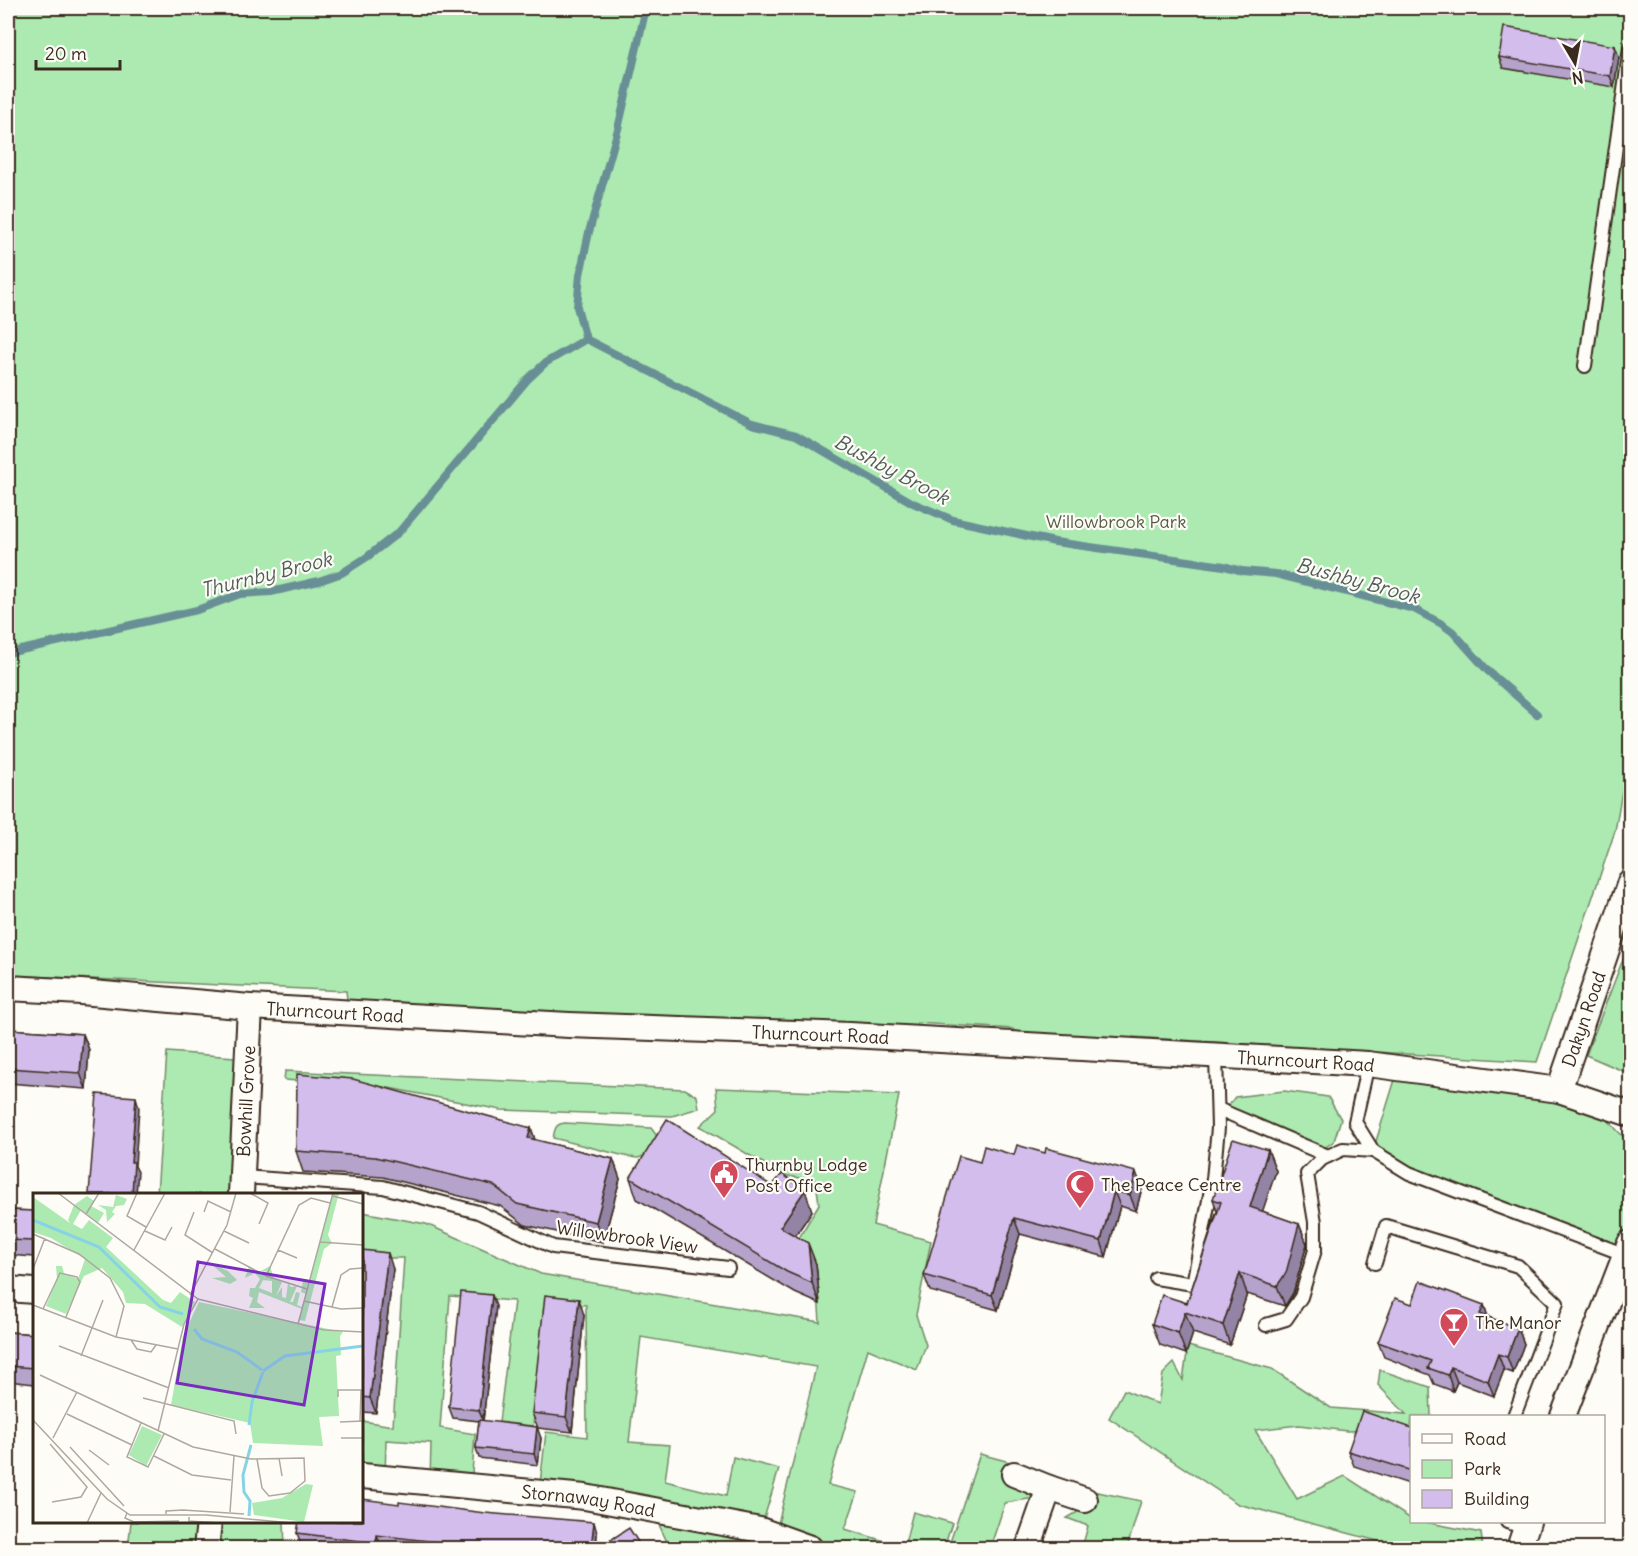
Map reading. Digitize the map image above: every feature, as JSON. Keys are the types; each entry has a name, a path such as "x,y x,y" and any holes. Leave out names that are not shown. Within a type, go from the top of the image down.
{"street":[{"name":"Dakyn Road","path":"1559,1090 1630,882"},
{"name":"Thurncourt Road","path":"8,988 250,1007 578,1025 850,1035 1368,1064 1559,1090 1630,1114"},
{"name":"Bowhill Grove","path":"242,1185 250,1007"},
{"path":"1563,1415 1629,1248"},
{"path":"8,1289 33,1291"},
{"path":"1014,1474 1085,1500"},
{"name":"Stornaway Road","path":"363,1476 585,1497 758,1539 810,1548"},
{"path":"1028,1548 1049,1488"},
{"path":"206,1548 209,1523"}],"lane":[{"path":"1585,366 1630,48"},
{"path":"1156,1278 1193,1284 1213,1179 1218,1128 1216,1055"},
{"path":"1368,1064 1355,1122 1373,1151 1409,1173 1629,1248"},
{"path":"1218,1109 1329,1156"},
{"path":"1266,1325 1286,1319 1301,1297 1315,1250 1315,1222 1306,1174 1322,1159 1343,1149 1373,1151"},
{"name":"Willowbrook View","path":"242,1185 383,1187 478,1212 553,1247 728,1269"},
{"path":"1375,1263 1386,1226 1518,1266 1557,1303 1514,1415"}],"green space":[{"name":"Willowbrook Park","path":"8,8 1630,8 1630,745 1615,831 1537,1062 1133,1037 1115,1049 1014,1036 1013,1029 917,1023 918,1030 348,1007 346,991 8,975"},
{"path":"1630,941 1630,1074 1586,1055"},
{"path":"167,1052 248,1058 238,1193 157,1193"},
{"path":"285,1071 685,1089 697,1096 699,1108 672,1116 501,1110 379,1086 284,1080"},
{"path":"1397,1073 1589,1100 1630,1144 1630,1242 1626,1255 1409,1173 1373,1151"},
{"path":"716,1088 899,1095 873,1225 931,1241 916,1315 926,1345 917,1370 868,1349 828,1485 858,1492 845,1529 904,1547 913,1512 952,1523 944,1548 818,1548 776,1532 816,1367 641,1337 629,1442 670,1445 665,1481 726,1496 733,1457 779,1469 755,1548 670,1548 653,1512 539,1493 546,1432 587,1437 586,1305 545,1303 533,1426 499,1422 514,1301 450,1296 440,1428 475,1434 471,1486 430,1482 431,1443 386,1440 385,1479 363,1476 363,1421 393,1426 404,1258 363,1258 363,1212 426,1224 541,1274 820,1322 816,1264 794,1246 819,1204 816,1181 783,1175 700,1126 718,1109"},
{"path":"1284,1091 1328,1097 1341,1119 1334,1141 1319,1152 1224,1111 1235,1097"},
{"path":"565,1123 651,1128 657,1136 647,1155 638,1158 629,1157 553,1138 557,1126"},
{"path":"1188,1346 1272,1369 1331,1408 1406,1414 1378,1385 1380,1370 1430,1387 1431,1415 1410,1415 1409,1429 1347,1431 1299,1425 1255,1430 1297,1499 1345,1476 1410,1518 1410,1523 1430,1523 1481,1533 1483,1548 1404,1548 1238,1504 1109,1418 1124,1390 1158,1404 1163,1374 1174,1363 1183,1380"},
{"path":"980,1454 1010,1462 1005,1479 1034,1498 1005,1503 990,1548 948,1548"},
{"path":"1093,1491 1141,1501 1127,1548 1082,1548 1088,1526 1067,1518 1093,1503"},
{"path":"131,1523 284,1523 285,1548 128,1548"}],"building":[{"path":"1504,27 1615,46 1610,76 1499,57"},
{"path":"8,1029 83,1034 80,1073 8,1068"},
{"path":"297,1074 353,1079 531,1128 528,1138 613,1159 596,1222 517,1204 493,1185 375,1157 296,1151"},
{"path":"97,1094 136,1097 131,1162 134,1162 132,1193 89,1193"},
{"path":"667,1119 772,1186 782,1174 805,1190 780,1227 808,1243 812,1283 787,1272 630,1178"},
{"path":"1233,1139 1268,1150 1250,1207 1299,1224 1286,1273 1277,1286 1240,1273 1223,1325 1185,1312 1178,1333 1152,1324 1162,1295 1187,1303 1221,1202 1213,1199"},
{"path":"1017,1145 1045,1153 1046,1148 1136,1172 1130,1195 1114,1191 1101,1241 1014,1218 992,1295 924,1275 959,1156 980,1162 984,1146 1014,1155"},
{"path":"8,1210 33,1211 33,1241 8,1240"},
{"path":"363,1250 388,1253 370,1398 363,1397"},
{"path":"1420,1281 1484,1305 1480,1314 1518,1328 1507,1357 1498,1354 1488,1381 1451,1367 1448,1375 1428,1368 1431,1361 1378,1342 1395,1298 1412,1304"},
{"path":"461,1292 492,1295 479,1410 449,1407"},
{"path":"545,1295 579,1299 566,1417 532,1413"},
{"path":"8,1332 33,1334 33,1368 8,1366"},
{"path":"1362,1411 1410,1427 1410,1470 1348,1451"},
{"path":"479,1420 537,1427 534,1454 476,1448"},
{"path":"363,1499 594,1522 591,1548 489,1548 377,1535 376,1543 297,1533 299,1523 363,1523"},
{"path":"629,1528 642,1548 598,1548"}],"waterway":[{"name":"Bushby Brook","path":"646,8 618,129 589,232 580,275 577,307 586,339 752,424 796,435 913,503 953,520 1055,542 1224,566 1242,571 1276,574 1414,609 1453,632 1488,671 1537,714"},
{"name":"Thurnby Brook","path":"8,653 197,610 240,594 271,592 342,573 399,532 528,379 545,363 586,339"}],"place":[{"name":"Thurnby Lodge Post Office","path":"724,1200"},
{"name":"The Peace Centre","path":"1080,1210"},
{"name":"The Manor","path":"1454,1348"}]}
